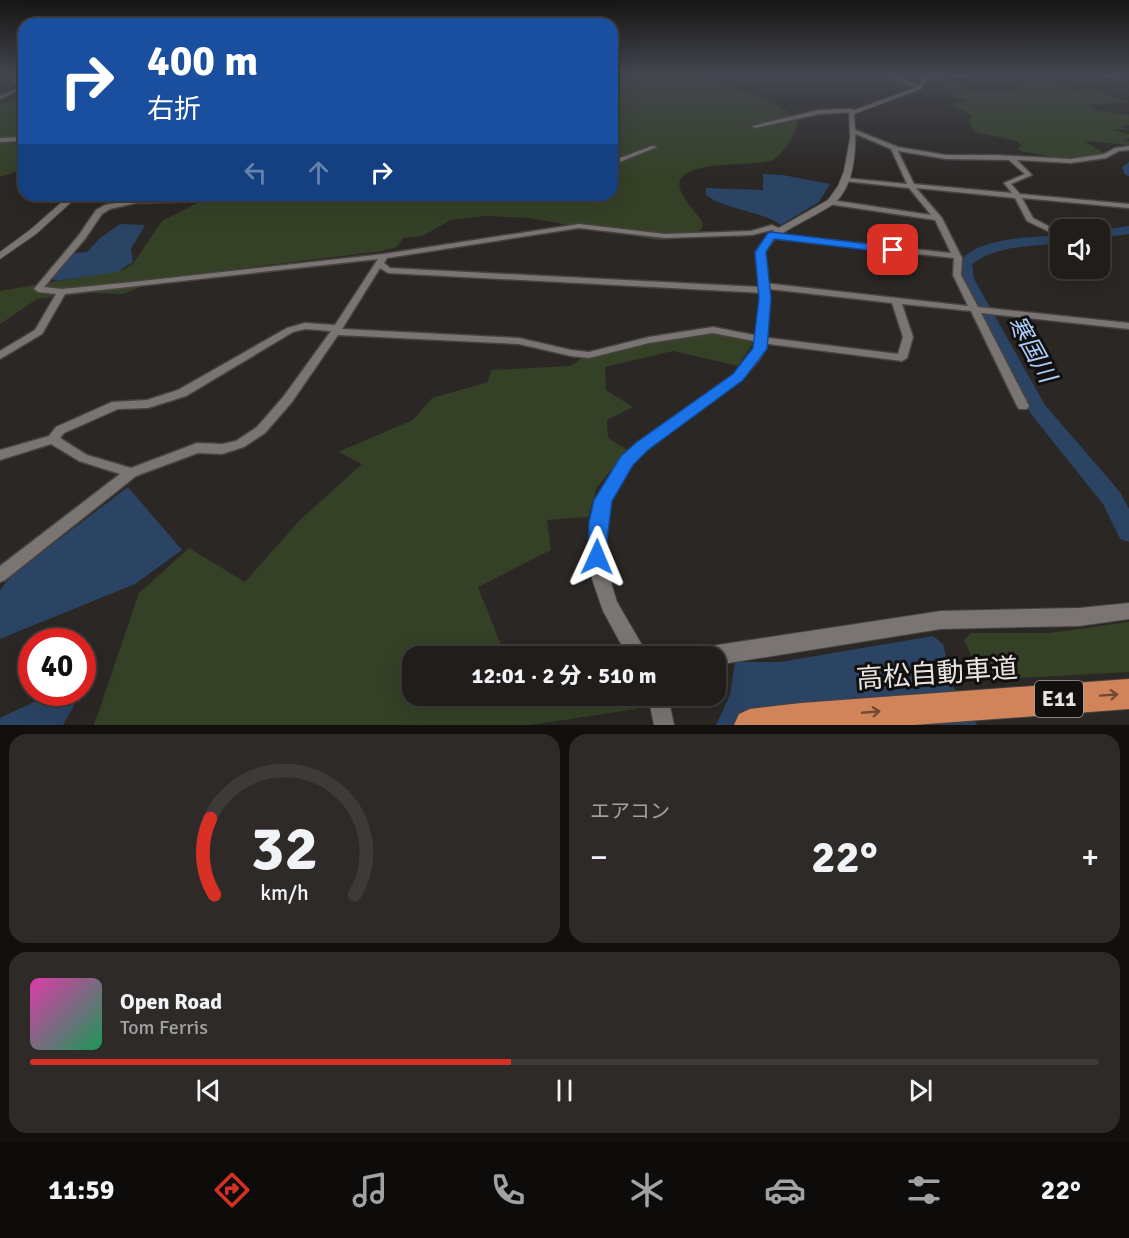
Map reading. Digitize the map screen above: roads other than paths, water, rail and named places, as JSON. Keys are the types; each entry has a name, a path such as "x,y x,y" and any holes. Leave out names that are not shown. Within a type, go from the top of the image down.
{"highway":[{"name":"高松自動車道","path":"750,725 801,718 1129,694"}],"street":[{"path":"754,126 819,112 857,109"},
{"path":"633,646 609,605 601,579 597,541 603,500 627,460 642,446 738,377 754,359 761,339 764,288 760,252 775,233 831,202 846,180 853,131 850,117 852,111"},
{"path":"853,131 893,147 946,157 1071,162 1106,156 1117,149 1129,148"},
{"path":"0,140 18,139"},
{"path":"0,147 18,146"},
{"path":"618,161 654,147"},
{"path":"893,147 892,150 910,185 938,218 957,256 957,275 1023,406"},
{"path":"1012,159 1029,175 1007,183 1030,219 1050,230"},
{"path":"846,180 1129,206"},
{"path":"0,256 33,232 68,201"},
{"path":"136,201 103,209 38,286 42,291 62,292 381,260 579,226 664,236 752,232 772,227 775,233"},
{"path":"831,202 938,218"},
{"path":"775,233 957,256"},
{"path":"381,260 388,270 764,288 1129,326"},
{"path":"0,575 131,473 197,448 222,449 240,444 261,430 288,399 337,330 381,260"},
{"path":"0,356 39,332 62,292"},
{"path":"0,455 53,439 60,430 116,405 148,404 182,393 298,327 519,340 570,353 590,355 700,330 729,332 761,339 902,358 908,337 896,300"},
{"path":"53,439 83,458 131,473"},
{"path":"726,654 941,620 1079,617 1129,610"},
{"path":"660,706 664,725"}],"water":[{"path":"763,174 783,175 830,184 819,202 781,225 706,195 706,188 763,190"},
{"path":"120,224 145,225 131,249 133,262 117,272 56,281 51,278 75,253 87,252 100,238"},
{"path":"128,487 182,550 135,584 27,628 18,628 18,632 0,639 0,590 12,575"},
{"path":"933,636 943,644 953,687 977,725 716,725 730,695 735,662 780,662"},
{"path":"25,706 74,706 63,725 0,725 0,718"}],"waterway":[{"name":"寒国川","path":"1129,165 1127,167 1129,173"},
{"name":"寒国川","path":"1110,233 1129,230"},
{"name":"寒国川","path":"1050,240 1010,244 975,256 965,263 967,279 1038,409 1112,498 1129,532"}]}
